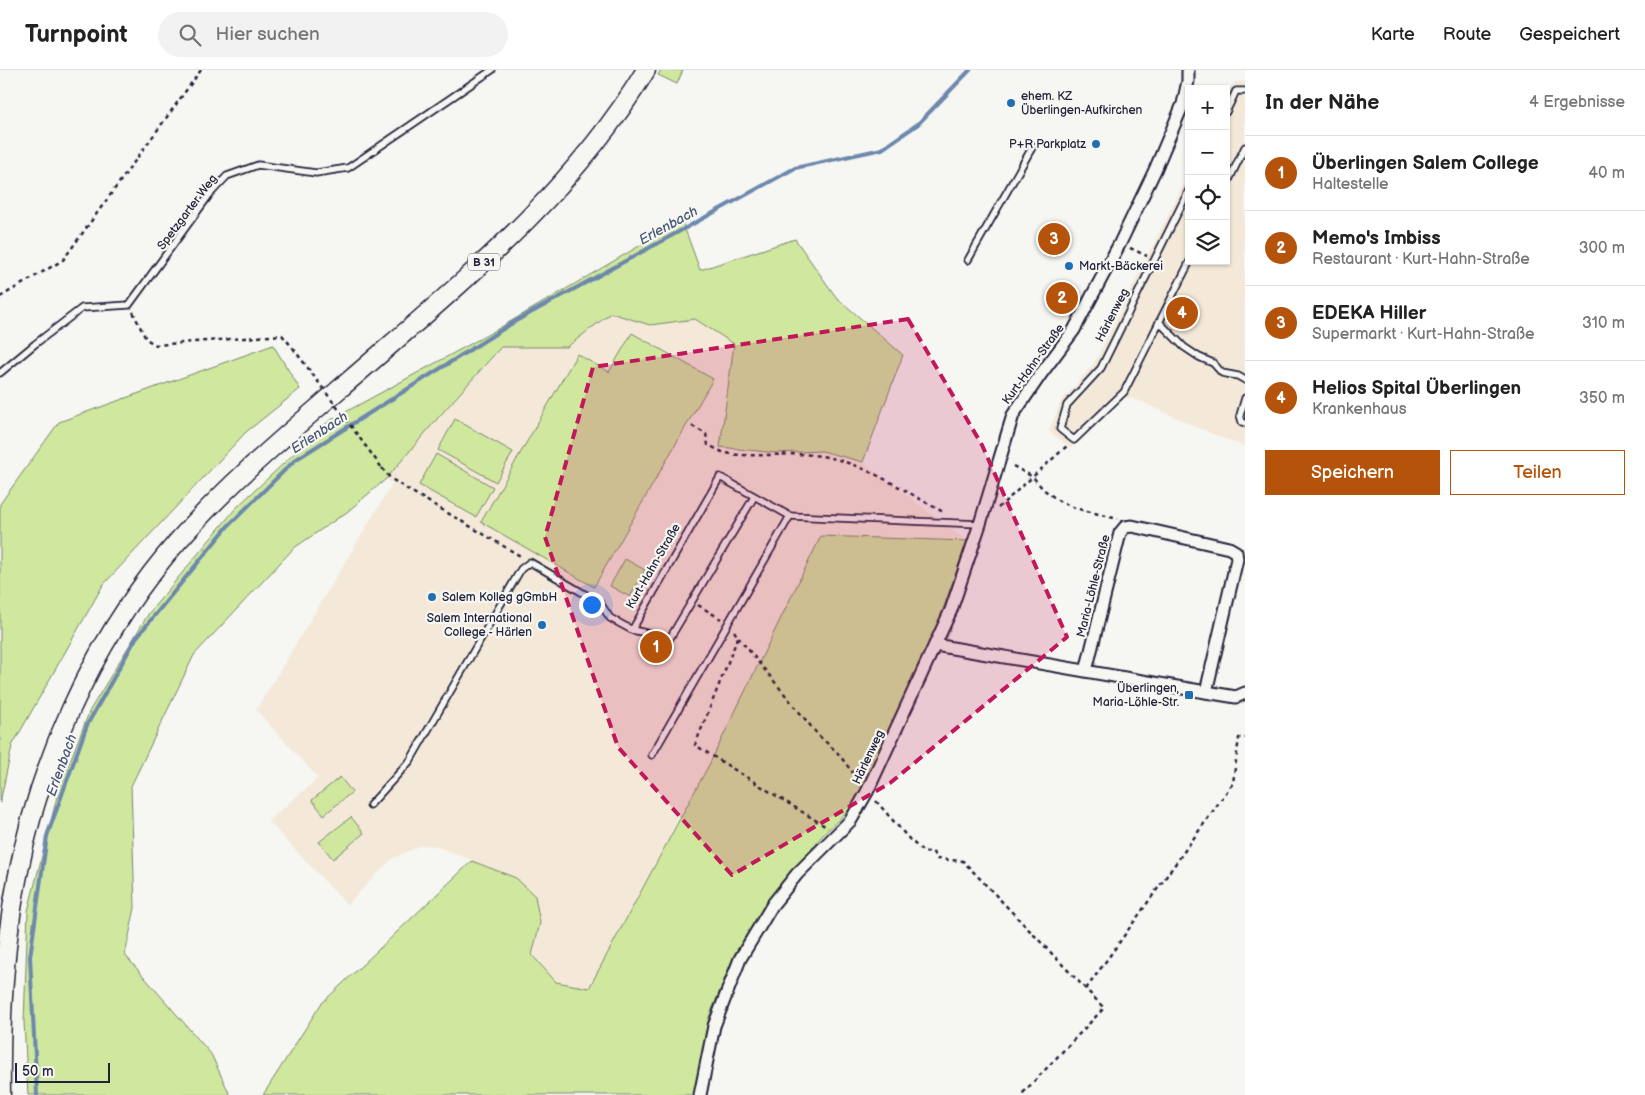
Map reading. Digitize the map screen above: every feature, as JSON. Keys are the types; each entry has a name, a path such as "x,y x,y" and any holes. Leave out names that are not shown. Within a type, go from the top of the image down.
{"main road":[{"name":"B 31","path":"1,1095 2,996 8,934 21,859 44,779 67,720 90,670 113,628 141,587 168,554 241,476 434,307 532,216 591,149 620,110 646,70"}],"street":[{"name":"Kurt-Hahn-Straße","path":"980,524 1013,415 1074,330 1120,243 1155,170 1183,104 1188,81 1188,70"},
{"name":"Härlenweg","path":"700,1095 714,1026 740,959 773,904 796,874 850,820 867,792 951,610 980,524"},
{"name":"Maria-Löhle-Straße","path":"1086,670 1120,533 1125,527 1132,526 1229,548 1236,552 1237,559 1206,692"},
{"path":"935,645 1236,697 1245,693"}],"lane":[{"name":"Spetzgarter Weg","path":"129,305 210,194 226,176 258,165 316,173 348,168 492,70"},
{"path":"1230,104 1236,91 1245,91"},
{"path":"968,260 1033,146"},
{"path":"1230,178 1245,147"},
{"name":"Härlenweg","path":"1074,440 1060,429 1067,405 1101,368 1185,198"},
{"path":"1074,440 1124,392 1188,265"},
{"path":"0,373 34,344 82,308 129,305"},
{"path":"1159,322 1184,347 1213,364 1222,372 1245,380"},
{"path":"1245,398 1240,415 1242,422 1245,423"},
{"name":"Kurt-Hahn-Straße","path":"632,630 720,477 790,516 980,524"},
{"path":"370,805 410,761 521,569 530,562 600,603 610,618 632,630 670,638 754,497"},
{"path":"652,755 790,516"}],"path":[{"path":"0,297 63,260 201,70"},
{"path":"1133,249 1155,260"},
{"path":"129,305 146,339 156,345 282,335 390,478 530,562"},
{"path":"692,426 706,434 708,445 724,452 758,456 803,454 822,456 850,463 874,474 946,514 952,522"},
{"path":"980,524 1074,440"},
{"path":"1013,466 1033,477 1043,489 1059,501 1075,508 1117,518 1125,527"},
{"path":"692,602 728,623 818,735 837,752 867,792 910,840 925,853 932,851 937,859 963,861 1104,1008 1021,1095"},
{"path":"738,637 695,745 837,834"},
{"path":"1086,989 1233,782 1239,738 1245,738"}],"highlighted area":[{"path":"908,319 982,445 1067,637 890,783 732,875 618,747 545,537 593,367"}],"shaded area":[{"path":"1245,81 1245,447 1140,401 1124,397 1071,448 1049,431 1061,402 1094,364 1185,181 1185,265 1230,265 1230,90 1234,82"},
{"name":"Salem International College - Härlen","path":"611,313 650,325 695,319 734,344 776,453 822,451 863,462 967,541 821,536 710,763 589,988 556,982 532,955 540,923 516,878 436,846 421,845 392,859 347,905 268,821 318,778 256,710 392,484 386,479 437,419 502,347 567,347"}],"green space":[{"path":"661,70 683,70 677,84 658,75"},
{"path":"682,221 700,270 795,239 836,297 903,355 863,462 822,451 776,453 720,447 734,344 695,319 650,325 611,313 567,347 501,347 386,479 347,512 294,548 194,655 131,786 135,908 125,955 211,1054 230,1095 28,1095 24,1022 28,911 59,789 90,710 149,613 236,508 329,421 496,330"},
{"path":"632,333 713,379 594,587 481,522 577,354 609,372"},
{"path":"273,345 300,389 246,432 103,585 12,746 0,803 0,504 59,422"},
{"path":"455,419 513,452 496,482 438,450"},
{"path":"436,454 493,487 476,517 419,485"},
{"path":"821,536 967,541 940,618 855,804 822,836 766,903 735,953 709,1017 694,1095 263,1095 321,1004 472,861 516,878 535,896 540,923 532,955 556,982 589,988 710,763"},
{"path":"625,559 645,570 630,597 610,586"},
{"path":"340,777 352,792 324,815 312,800"},
{"path":"351,817 364,833 333,859 319,842"}],"waterway":[{"name":"Erlenbach","path":"37,1095 30,957 47,836 87,725 136,638 228,526 295,460 514,322 795,168 882,149 918,124 970,70"}],"place":[{"name":"ehem. KZ Überlingen-Aufkirchen","path":"1011,103"},
{"name":"P+R Parkplatz","path":"1096,144"},
{"name":"EDEKA Hiller","path":"1054,239"},
{"name":"Markt-Bäckerei","path":"1069,266"},
{"name":"Memo's Imbiss","path":"1062,298"},
{"name":"Helios Spital Überlingen","path":"1182,313"},
{"name":"Salem Kolleg gGmbH","path":"432,597"},
{"name":"Salem International College - Härlen","path":"542,625"},
{"name":"Überlingen Salem College","path":"656,647"},
{"name":"Überlingen, Maria-Löhle-Str.","path":"1189,695"}]}
